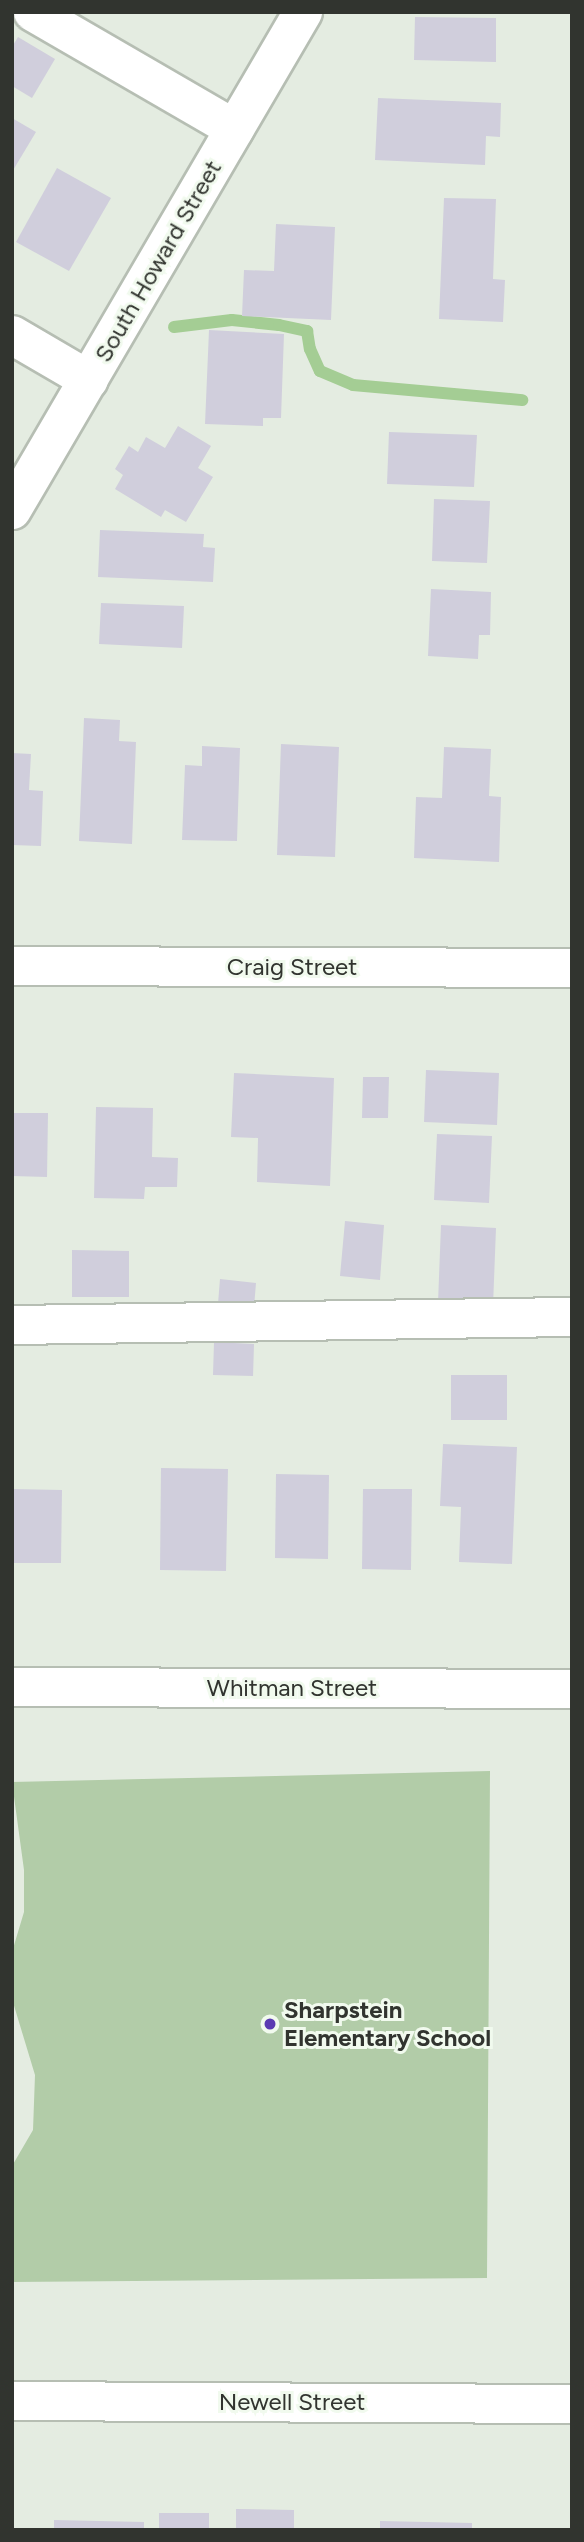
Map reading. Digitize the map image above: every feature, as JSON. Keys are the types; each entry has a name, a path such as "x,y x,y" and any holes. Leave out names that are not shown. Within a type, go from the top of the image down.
{"street":[{"path":"33,12 235,129"},
{"name":"South Howard Street","path":"12,510 303,12"},
{"path":"12,335 89,380"},
{"name":"Craig Street","path":"12,966 572,968"},
{"path":"12,1325 572,1317"},
{"name":"Whitman Street","path":"12,1687 572,1689"},
{"name":"Newell Street","path":"12,2401 572,2404"}],"green space":[{"name":"Sharpstein Elementary School","path":"490,1771 487,2278 12,2282 12,2166 33,2130 35,2075 12,1999 12,1952 24,1912 24,1870 12,1782"}],"building":[{"path":"415,17 496,18 496,62 414,60"},
{"path":"18,37 55,59 32,98 12,86 12,47"},
{"path":"378,98 501,103 500,137 486,136 485,165 375,160"},
{"path":"12,118 36,132 12,172"},
{"path":"57,168 111,198 69,271 16,242"},
{"path":"444,198 496,199 493,279 505,280 503,322 439,319"},
{"path":"276,224 335,227 331,320 242,316 244,270 274,271"},
{"path":"209,330 284,334 281,418 263,418 263,426 205,424"},
{"path":"178,426 211,446 198,468 213,477 186,522 165,510 161,517 115,489 123,475 115,469 129,446 138,452 146,437 165,448"},
{"path":"389,432 477,435 474,487 387,484"},
{"path":"434,499 490,501 487,563 432,561"},
{"path":"100,530 204,534 203,547 215,548 213,582 98,577"},
{"path":"431,589 491,592 490,635 479,635 478,659 428,656"},
{"path":"101,603 184,606 182,648 99,644"},
{"path":"84,718 120,720 119,741 136,742 132,844 79,841"},
{"path":"281,744 339,747 335,857 277,855"},
{"path":"202,746 240,748 237,841 182,840 185,765 202,766"},
{"path":"444,747 491,749 489,796 501,797 499,862 414,858 416,797 442,798"},
{"path":"12,753 31,754 29,790 43,791 41,846 12,845"},
{"path":"426,1070 499,1073 497,1125 424,1122"},
{"path":"234,1073 334,1078 330,1186 257,1182 258,1138 231,1137"},
{"path":"363,1077 389,1077 388,1118 362,1118"},
{"path":"96,1107 153,1108 152,1157 178,1158 177,1187 145,1187 144,1199 94,1198"},
{"path":"12,1113 48,1113 47,1177 12,1176"},
{"path":"437,1134 492,1136 489,1203 434,1200"},
{"path":"345,1221 384,1225 380,1280 340,1276"},
{"path":"441,1225 496,1228 493,1306 438,1303"},
{"path":"72,1250 129,1251 129,1297 72,1297"},
{"path":"220,1279 256,1283 253,1319 217,1316"},
{"path":"214,1342 254,1344 253,1376 213,1375"},
{"path":"451,1375 507,1375 507,1420 451,1420"},
{"path":"443,1444 517,1447 512,1564 459,1562 461,1507 440,1506"},
{"path":"161,1468 228,1469 226,1571 160,1570"},
{"path":"276,1474 329,1475 328,1559 275,1558"},
{"path":"12,1489 62,1490 61,1563 12,1563"},
{"path":"363,1489 412,1489 411,1570 362,1569"},
{"path":"236,2509 294,2510 294,2530 236,2530"},
{"path":"159,2513 209,2513 209,2530 159,2530"},
{"path":"54,2520 144,2522 144,2530 54,2530"},
{"path":"380,2521 472,2523 472,2530 380,2530"}],"waterway":[{"path":"174,327 232,320 279,325 307,331 310,349 320,371 353,385 522,400"}],"place":[{"name":"Sharpstein Elementary School","path":"270,2024"}]}
